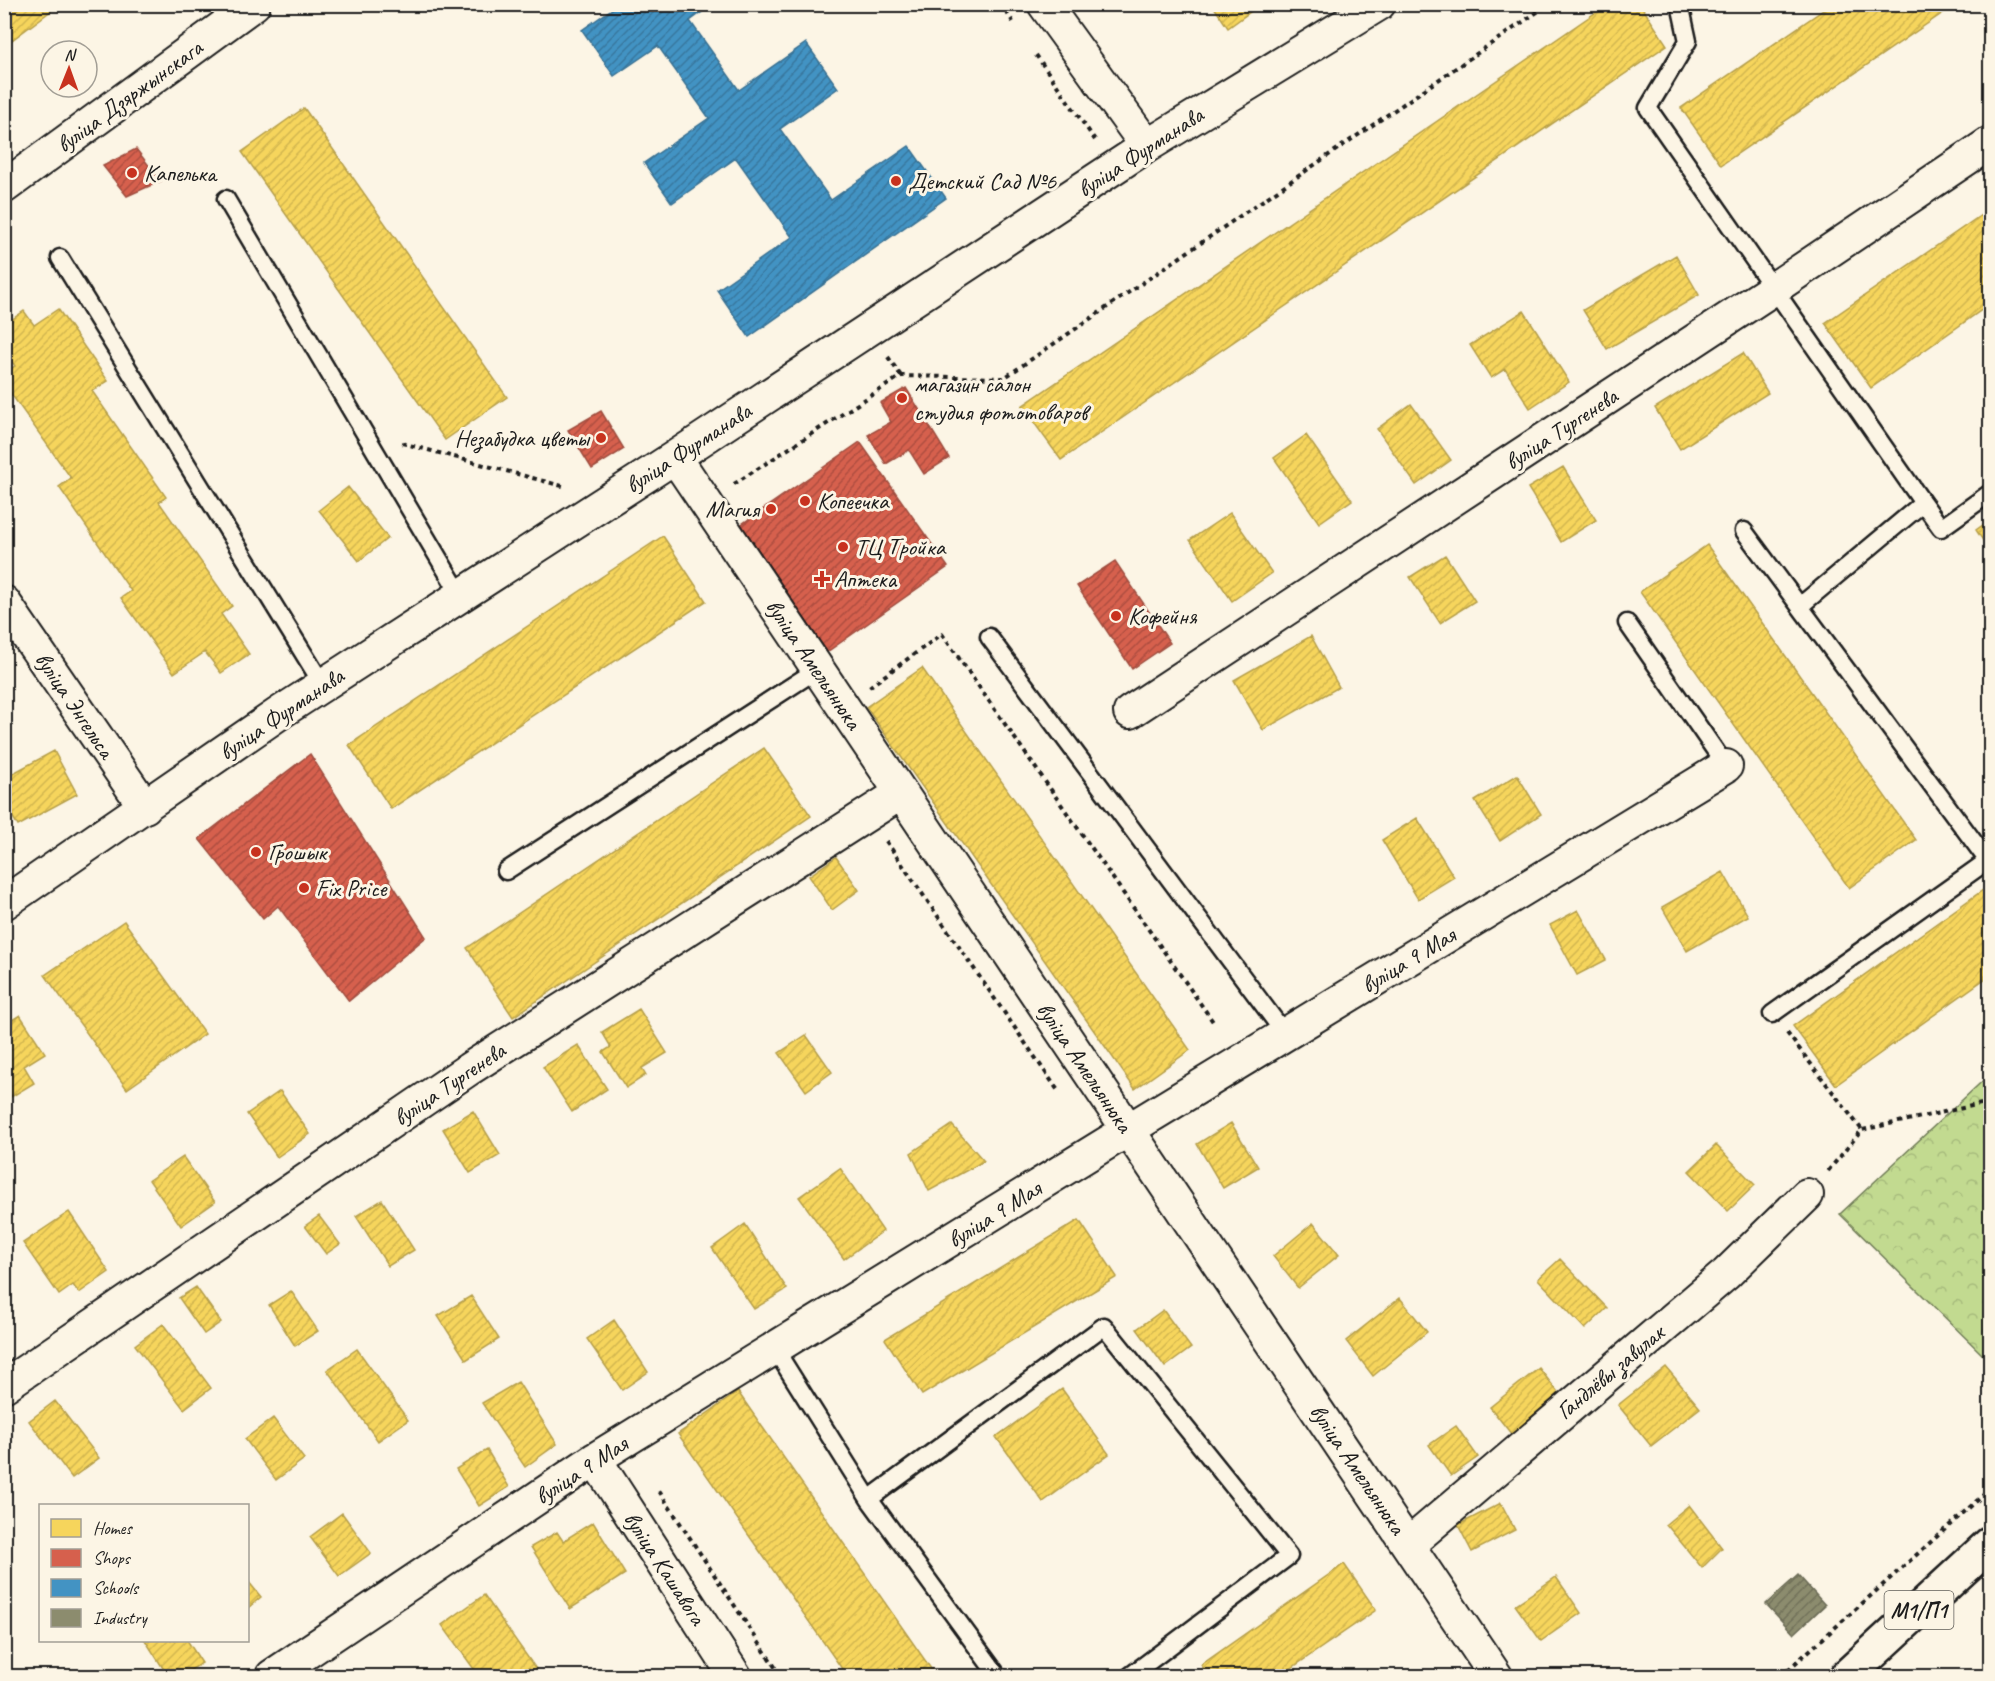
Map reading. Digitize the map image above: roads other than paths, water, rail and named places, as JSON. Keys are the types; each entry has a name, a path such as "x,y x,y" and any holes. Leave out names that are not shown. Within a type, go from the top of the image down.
{"main road":[{"name":"М1/П1","path":"1847,1677 1990,1544"}],"street":[{"name":"вуліца Дзяржынскага","path":"4,187 254,4"},
{"path":"1044,4 1140,136"},
{"name":"вуліца Фурманава","path":"4,903 323,685 675,457 1140,136 1379,4"},
{"name":"вуліца Тургенева","path":"1130,712 1773,289 1990,143"},
{"name":"вуліца Амельянюка","path":"675,457 1408,1544 1491,1675"},
{"name":"вуліца Энгельса","path":"4,602 144,807"},
{"name":"вуліца 9 Мая","path":"272,1677 595,1459 1128,1130 1726,766"},
{"name":"вуліца Тургенева","path":"4,1386 469,1069 901,793"},
{"name":"Гандлёвы завулак","path":"1408,1544 1726,1274 1808,1195"},
{"name":"вуліца Кашавога","path":"595,1459 735,1677"}],"lane":[{"path":"1680,4 1688,41 1648,108 1941,528 1990,493"},
{"path":"226,199 460,596"},
{"path":"60,258 323,685"},
{"path":"1800,606 1923,503"},
{"path":"1744,531 1989,860 1772,1014"},
{"path":"1627,623 1726,766"},
{"path":"988,637 1285,1034"},
{"path":"506,871 818,669"},
{"path":"869,1499 1104,1326 1289,1556 1130,1677"},
{"path":"775,1349 869,1499 998,1677"}],"place":[{"name":"Капелька","path":"132,173"},
{"name":"Детский Сад №6","path":"896,181"},
{"name":"магазин салон студия фототоваров","path":"902,398"},
{"name":"Незабудка цветы","path":"601,438"},
{"name":"Копеечка","path":"805,501"},
{"name":"Магия","path":"771,509"},
{"name":"ТЦ Тройка","path":"843,547"},
{"name":"Аптека","path":"822,579"},
{"name":"Кофейня","path":"1116,616"},
{"name":"Грошык","path":"256,852"},
{"name":"Fix Price","path":"304,888"}]}
